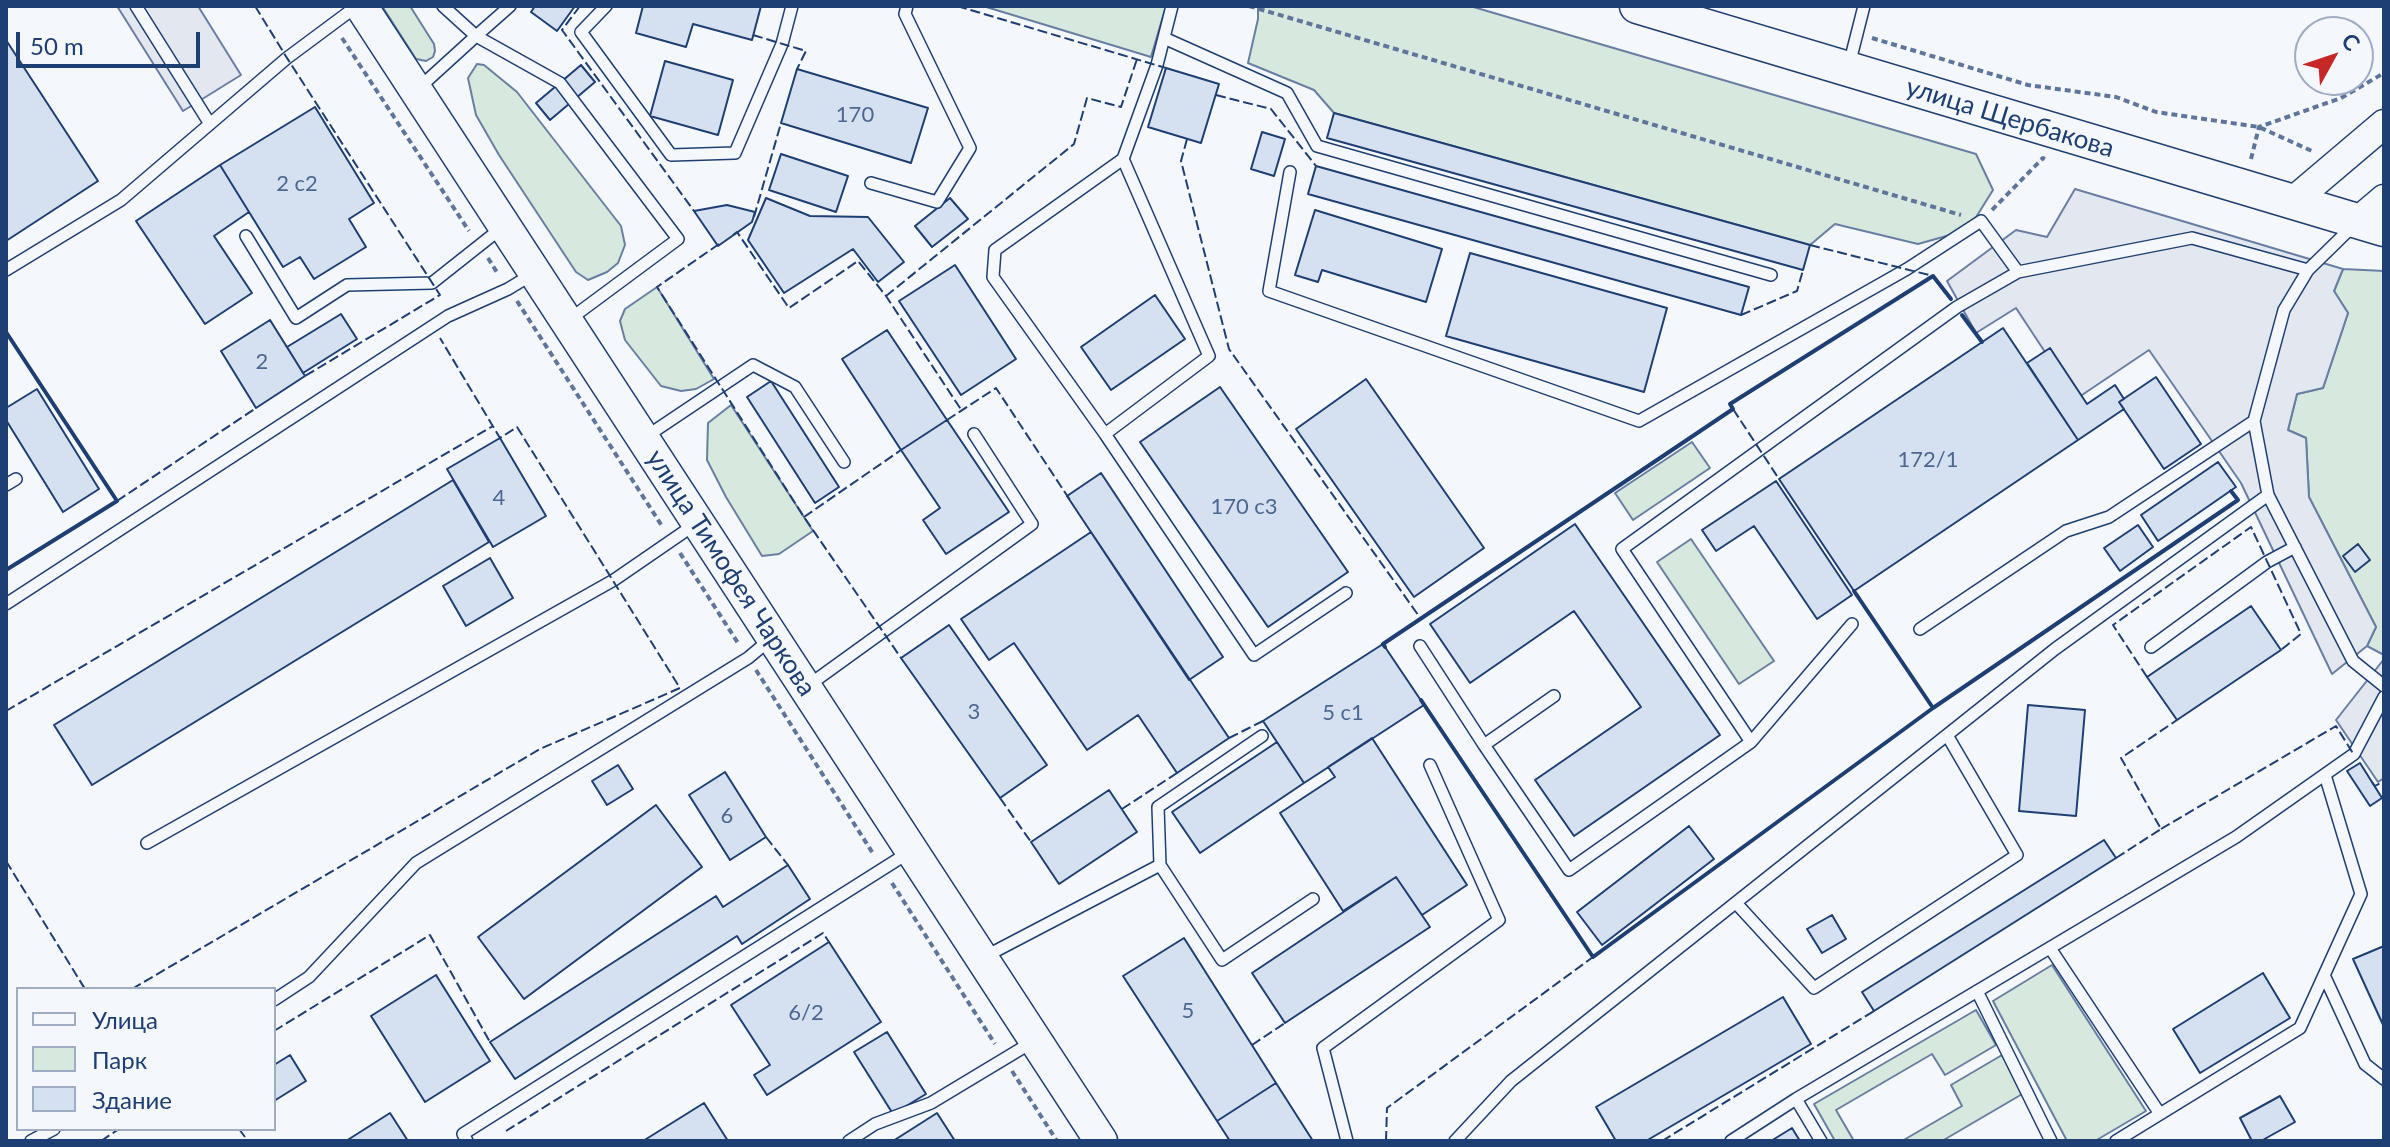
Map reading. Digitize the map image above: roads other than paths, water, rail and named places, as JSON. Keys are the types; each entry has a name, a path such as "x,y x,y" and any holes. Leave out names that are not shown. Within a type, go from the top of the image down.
{"main road":[{"name":"улица Тимофея Чаркова","path":"359,6 504,226 521,280 567,321 1101,1141"},
{"name":"улица Щербакова","path":"1637,6 1674,11 1847,69 2371,225"}],"street":[{"path":"2292,202 2384,124"},
{"path":"2371,225 2384,199"}],"lane":[{"path":"136,6 210,124"},
{"path":"6,270 121,200 287,58 359,6"},
{"path":"443,6 476,36 560,83 678,239 567,321"},
{"path":"416,91 510,6"},
{"path":"606,6 581,32 671,155 735,153 782,44 792,6"},
{"path":"871,183 937,202 970,148 905,14 907,6"},
{"path":"1172,6 1157,65 1123,159 995,250 993,277 1105,434 1254,655 1346,593"},
{"path":"1847,69 1864,6"},
{"path":"1164,38 1287,93 1317,146 1771,275"},
{"path":"1105,434 1209,356 1123,159"},
{"path":"1290,172 1269,291 1639,421 1907,269 1981,221 2018,272"},
{"path":"2371,225 2308,270 2284,310 2254,421 2268,495 2353,661 2384,686"},
{"path":"246,236 296,318 347,285 432,283 504,226"},
{"path":"1751,742 1622,549 1957,307 2018,272 2192,238 2308,270"},
{"path":"6,604 448,316 521,280"},
{"path":"644,439 753,365 795,387 844,462"},
{"path":"1920,629 2066,531 2109,517 2254,421"},
{"path":"805,688 1032,524 974,434"},
{"path":"1455,1141 1511,1081 2055,649 2268,495"},
{"path":"147,843 614,580 698,523"},
{"path":"2151,647 2267,562 2295,547"},
{"path":"1420,646 1569,870 1751,742 1852,624"},
{"path":"276,999 309,977 416,863 748,658 773,637"},
{"path":"1484,745 1554,696"},
{"path":"1731,1141 1796,1099 2236,837 2354,754 2384,697"},
{"path":"1736,903 1814,988 2017,855 1947,735"},
{"path":"1262,736 1158,807 1160,865 1222,960 1313,899"},
{"path":"1347,1141 1323,1048 1499,920 1430,765"},
{"path":"2116,1141 2300,1028 2361,894 2325,775"},
{"path":"467,1141 463,1134 912,850"},
{"path":"982,958 1160,865"},
{"path":"2050,948 2160,1114"},
{"path":"2324,975 2365,1064 2384,1079"},
{"path":"1977,991 2051,1141"},
{"path":"849,1141 875,1124 931,1103 1035,1040"},
{"path":"1796,1099 1821,1141"},
{"path":"31,1141 50,1131"}]}
